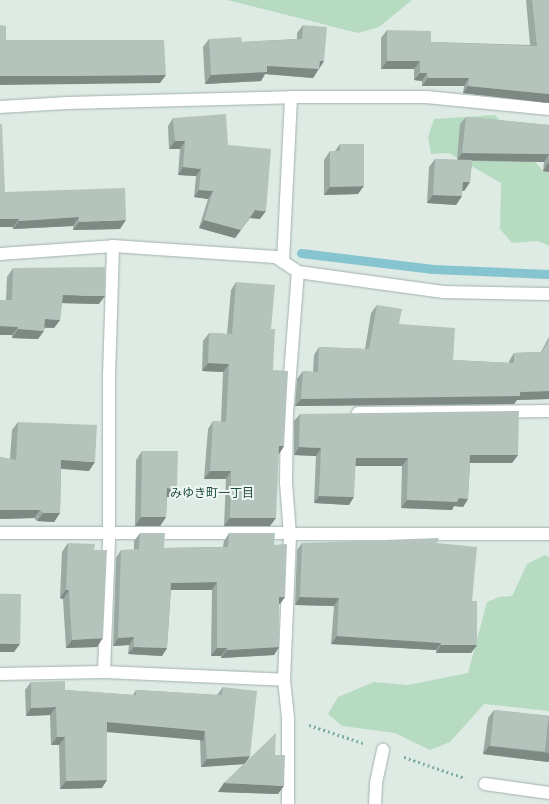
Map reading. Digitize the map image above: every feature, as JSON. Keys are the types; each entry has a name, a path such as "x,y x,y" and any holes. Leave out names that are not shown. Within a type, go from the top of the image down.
{"street":[{"path":"283,262 291,97"},
{"path":"0,107 67,103 291,97 426,97 549,109"},
{"path":"104,672 109,535 109,376 113,246"},
{"path":"0,254 113,246 276,257 298,272 444,292 549,294"},
{"path":"288,804 288,718 284,680 290,535 286,483 287,414 298,272"},
{"path":"343,413 549,410"},
{"path":"287,414 303,414"},
{"path":"0,533 109,535 549,534"},
{"path":"0,674 104,672 284,680"},
{"path":"375,804 376,783 383,750"},
{"path":"484,784 549,793"}],"green space":[{"path":"227,0 412,0 379,27 358,33"},
{"path":"495,115 543,171 549,170 549,246 538,241 512,243 500,229 501,183 449,153 431,154 428,137 434,119"},
{"path":"545,555 549,557 549,711 484,704 450,742 430,750 395,733 342,726 328,714 338,697 374,682 408,685 468,673 487,602 499,597 512,596 527,564"}],"building":[{"path":"532,0 549,0 549,94 468,86 469,78 428,78 427,73 420,73 420,61 387,61 387,30 431,31 431,42 537,46"},
{"path":"0,25 6,26 6,40 164,40 166,75 0,76"},
{"path":"303,25 327,27 324,61 320,61 319,69 267,66 267,72 211,75 209,39 241,37 242,42 302,39"},
{"path":"226,114 228,145 271,149 266,211 255,210 241,230 204,220 213,191 199,190 201,169 183,167 185,141 175,141 173,118"},
{"path":"466,117 549,125 549,154 462,153"},
{"path":"0,124 2,124 5,192 125,188 126,220 79,222 79,217 19,221 19,219 0,219"},
{"path":"340,144 364,144 364,186 330,187 330,151 340,151"},
{"path":"435,159 472,160 470,182 463,182 462,196 433,195"},
{"path":"105,267 105,296 63,295 60,320 45,319 44,331 0,326 0,300 12,300 13,268"},
{"path":"236,282 275,285 271,329 275,329 273,370 288,371 284,446 279,446 276,518 230,518 231,471 210,471 213,421 226,422 229,364 208,363 209,333 232,334"},
{"path":"377,305 402,309 399,324 455,328 453,360 514,363 514,353 542,352 549,340 549,391 520,392 520,396 301,399 303,371 318,372 319,347 369,349"},
{"path":"519,411 518,455 470,455 468,499 459,498 457,502 407,500 408,458 356,458 354,497 319,496 321,448 299,447 300,414"},
{"path":"18,422 97,425 95,462 61,460 60,513 43,513 40,510 0,510 0,457 16,460"},
{"path":"142,451 178,451 177,489 167,488 166,517 141,517"},
{"path":"140,533 165,533 164,548 228,547 229,533 275,533 274,545 287,544 285,597 279,597 279,647 227,650 227,648 217,648 217,582 171,583 167,648 134,647 134,637 118,638 121,550 139,549"},
{"path":"439,538 437,543 477,547 472,601 477,601 477,645 441,645 441,643 337,636 339,598 300,597 302,543"},
{"path":"68,543 95,544 94,550 107,550 103,638 72,640 69,590 66,590"},
{"path":"0,594 21,594 20,644 0,644"},
{"path":"65,681 65,690 136,695 136,690 222,695 223,687 257,691 250,756 207,759 205,731 107,722 107,780 66,781 65,737 57,737 56,707 31,708 31,682"},
{"path":"494,710 549,716 545,752 490,746"},
{"path":"276,733 275,755 285,755 284,786 224,783"}],"waterway":[{"path":"301,253 433,269 549,274"}],"district":[{"name":"みゆき町一丁目","path":"212,494"}]}
